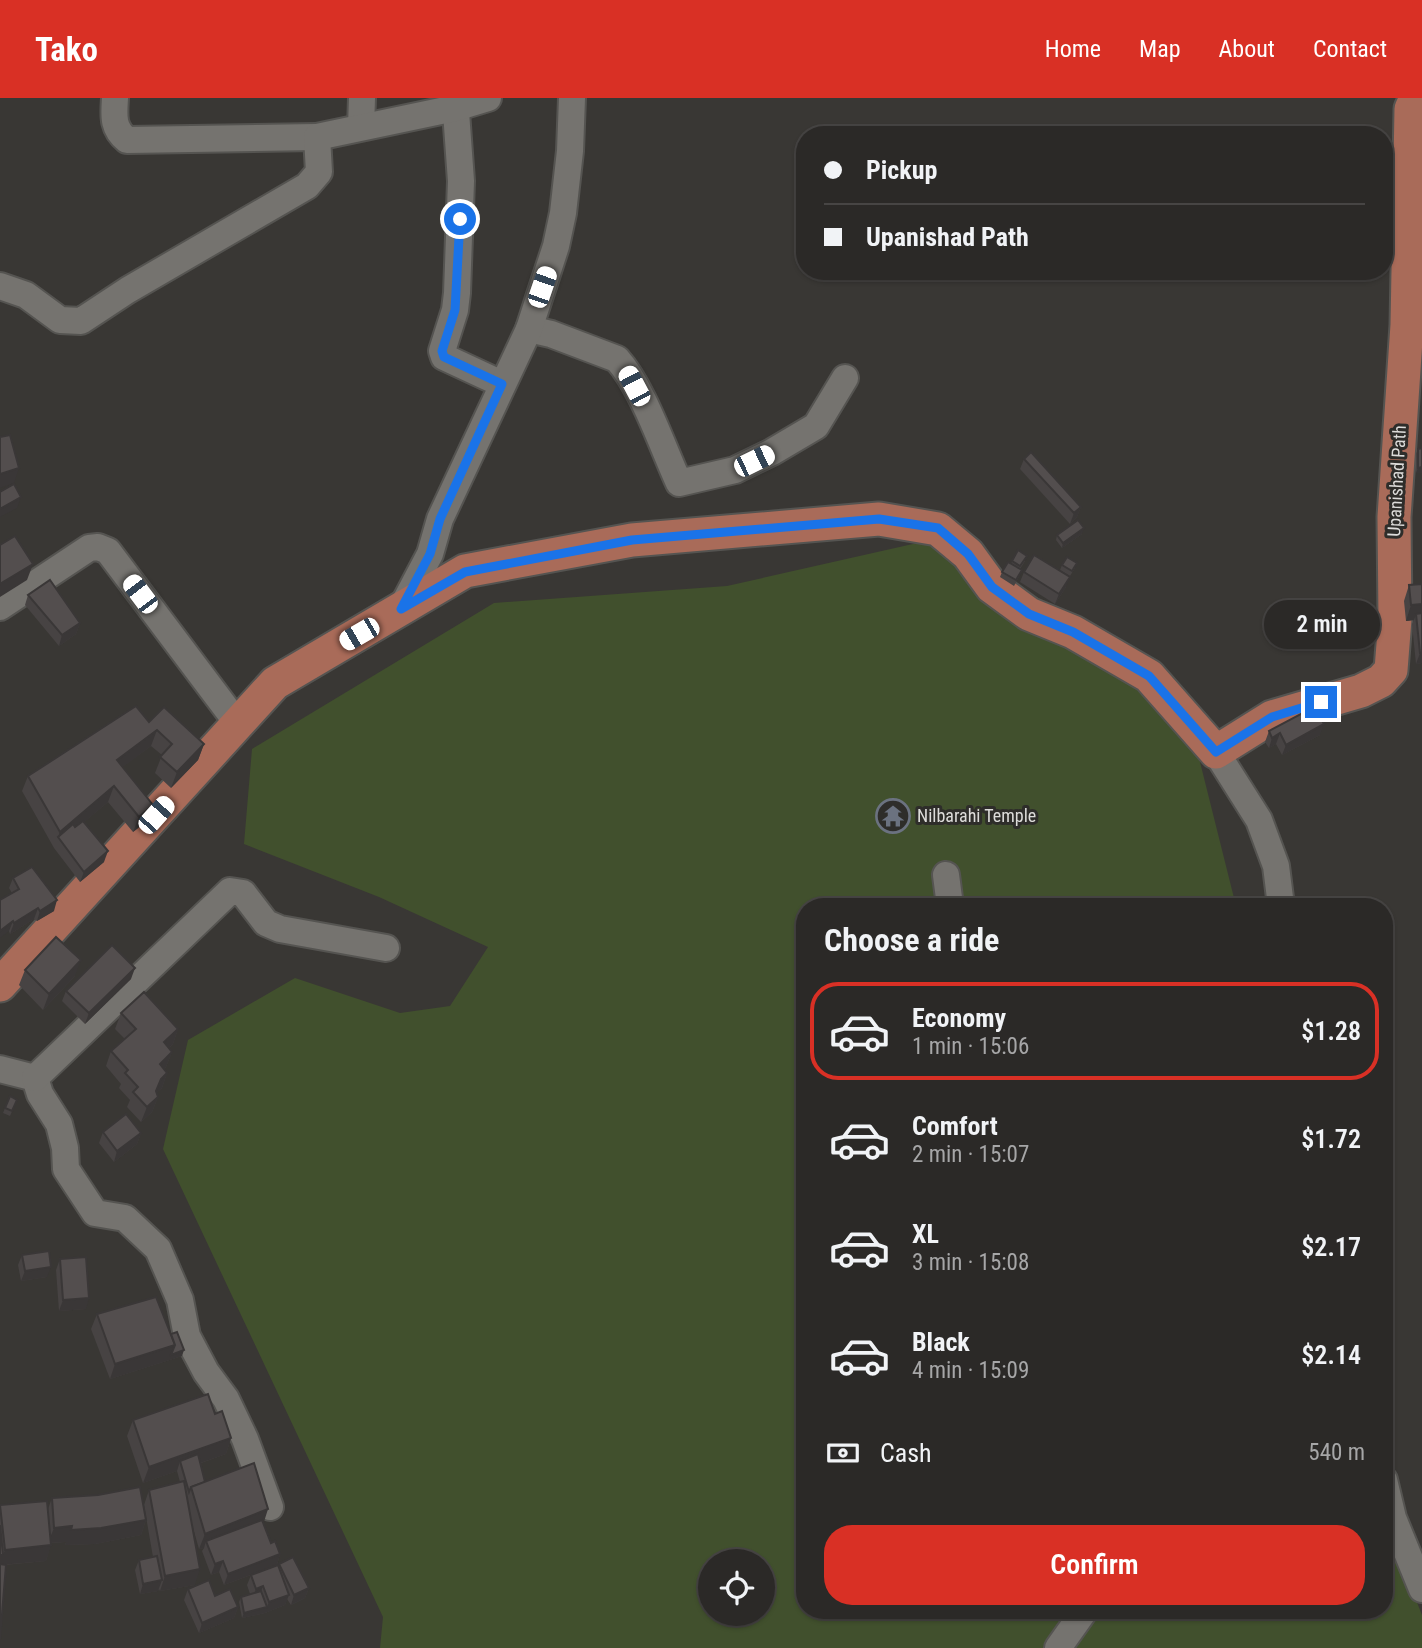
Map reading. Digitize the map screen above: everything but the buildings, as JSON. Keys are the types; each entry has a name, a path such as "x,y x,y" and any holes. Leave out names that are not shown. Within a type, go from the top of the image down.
{"main road":[{"name":"Upanishad Path","path":"1216,752 1272,717 1361,691 1381,681 1391,670 1395,619 1394,517 1407,326 1411,109 1416,98"},
{"path":"0,985 275,683 465,572 632,540 879,519 938,528 968,554 992,587 1029,614 1073,632 1149,676 1216,752"}],"street":[{"path":"115,98 114,122 127,140 317,137 455,103 488,98"},
{"path":"361,127 362,98"},
{"path":"401,609 430,554 440,519 528,329 556,246 563,213 570,151 572,98"},
{"path":"455,103 461,181 457,293 455,310 442,351 444,357 502,384"},
{"path":"0,286 26,295 60,320 81,321 128,290 307,186 319,172 317,137"},
{"path":"528,329 551,334 617,359 644,404 678,483 735,470 816,426 845,378"},
{"path":"0,607 89,548 98,547 108,551 238,724"},
{"path":"1216,752 1258,820 1276,866 1280,898"},
{"path":"946,875 949,898"},
{"path":"35,1078 230,891 243,893 266,923 280,929 386,948"},
{"path":"0,1069 35,1078"},
{"path":"35,1078 40,1094 59,1124 65,1148 66,1169 96,1213 125,1218 158,1250 180,1300 187,1336 206,1372 226,1399 245,1439 270,1507"},
{"path":"1393,1518 1422,1588"},
{"path":"1058,1648 1079,1619"}],"green space":[{"path":"935,539 1054,607 1190,722 1234,898 796,898 796,1619 1393,1619 1393,1542 1422,1615 1422,1648 380,1648 383,1617 163,1149 188,1040 295,978 400,1013 450,1006 488,947 379,897 244,844 252,749 494,603 727,586"}],"place":[{"name":"Nilbarahi Temple","path":"893,816"}],"route":[{"path":"460,219 455,310 442,351 444,357 502,384 440,519 430,554 401,609 465,572 513,562 632,540 879,519 938,528 968,554 992,587 1029,614 1073,632 1149,676 1216,752 1272,717 1321,702"}]}
